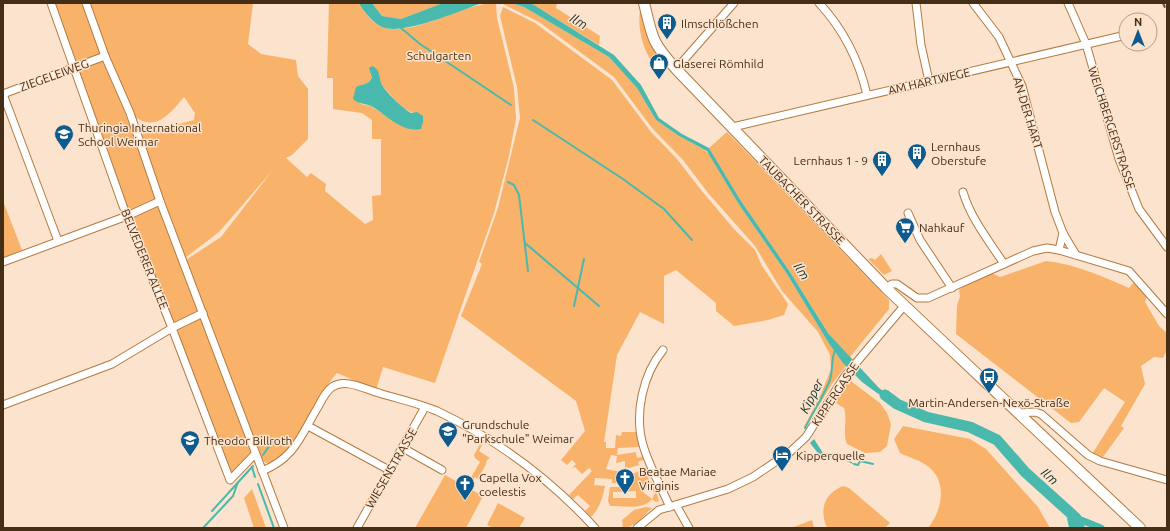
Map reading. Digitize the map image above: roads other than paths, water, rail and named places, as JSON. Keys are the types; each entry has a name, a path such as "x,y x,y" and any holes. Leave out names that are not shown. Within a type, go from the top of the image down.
{"street":[{"name":"BELVEDERER ALLEE","path":"51,3 127,216 172,328 230,480 255,454"},
{"path":"86,3 105,56 130,113 160,201 284,528"},
{"name":"TAUBACHER STRASSE","path":"644,3 653,41 676,69 904,306 1140,528"},
{"path":"676,69 734,3"},
{"path":"819,3 829,14 855,55 867,95"},
{"path":"916,3 921,45 929,81"},
{"name":"AN DER HART","path":"973,3 999,37 1022,86 1053,204 1063,233 1076,255"},
{"name":"WEICHBERGERSTRASSE","path":"1068,3 1086,44 1119,159 1136,202 1139,209 1167,247"},
{"name":"AM HARTWEGE","path":"734,129 737,126 1118,37"},
{"name":"ZIEGELEIWEG","path":"3,94 105,56"},
{"path":"3,94 58,241"},
{"path":"963,192 966,203 981,230 1004,264"},
{"path":"3,262 127,216 160,201"},
{"path":"908,214 920,240 952,288"},
{"path":"1059,250 1063,233"},
{"path":"886,288 892,284 897,284 917,298 924,299 952,288 1033,251 1047,248 1059,250 1129,271 1167,314"},
{"name":"KIPPERGASSE","path":"637,528 659,510 728,489 753,477 790,452 806,437 845,376 904,306"},
{"path":"3,405 112,364 172,328 203,313"},
{"path":"663,350 656,359 643,389 641,432 643,446 673,506 689,528"},
{"path":"262,471 276,465 290,453 298,443 330,388 342,383 354,385 426,407 463,426 512,456 551,486 595,528"},
{"name":"WIESENSTRASSE","path":"357,528 426,407"},
{"path":"1019,413 1035,412 1041,414 1088,455 1100,461 1167,480"},
{"path":"308,426 389,470"},
{"path":"403,448 442,470"}],"water":[{"path":"359,3 372,3 382,16 401,19 443,3 482,3 417,25 391,29 382,27 375,23"},
{"path":"511,3 531,3 614,55 641,85 659,118 682,134 709,148 741,201 790,272 828,333 879,388 893,398 897,404 877,393 862,382 843,363 828,342 787,274 738,203 707,151 679,136 656,120 637,88 609,57 524,7"},
{"path":"372,66 378,71 383,87 394,100 411,113 417,112 423,116 421,129 408,129 396,123 373,107 353,99 356,87 367,83 372,78 369,68"},
{"path":"814,439 823,453 841,453 855,465 838,457 821,457 810,443"},
{"path":"1067,518 1076,518 1084,525 1085,528 1069,528"}],"waterway":[{"path":"401,28 420,44 511,105"},
{"path":"533,120 623,179 664,209 692,240"},
{"path":"508,182 514,185 519,195 528,271"},
{"path":"525,243 599,306"},
{"path":"574,306 584,259"},
{"name":"Kipper","path":"805,428 830,380 835,350"},
{"name":"Ilm","path":"885,395 897,404 926,417 970,427 997,440 1025,472 1076,518 1078,528"},
{"path":"263,455 274,439"},
{"name":"Kipper","path":"854,464 858,465 860,461 873,464"},
{"path":"212,511 253,466"},
{"path":"252,467 255,477"},
{"path":"203,528 233,496 238,482"},
{"path":"258,484 274,528"},
{"path":"1076,518 1101,528"}],"railway":[{"path":"1163,3 1167,12"}],"place":[{"name":"Ilmschlößchen","path":"667,40"},
{"name":"Glaserei Römhild","path":"659,80"},
{"name":"Thuringia International School Weimar","path":"64,151"},
{"name":"Lernhaus Oberstufe","path":"917,170"},
{"name":"Lernhaus 1 - 9","path":"882,177"},
{"name":"Nahkauf","path":"905,244"},
{"name":"Martin-Andersen-Nexö-Straße","path":"989,394"},
{"name":"Grundschule \"Parkschule\" Weimar","path":"448,448"},
{"name":"Theodor Billroth","path":"190,457"},
{"name":"Kipperquelle","path":"782,472"},
{"name":"Beatae Mariae Virginis","path":"625,495"},
{"name":"Capella Vox coelestis","path":"465,501"}],"park label":[{"name":"Schulgarten","path":"439,55"}]}
